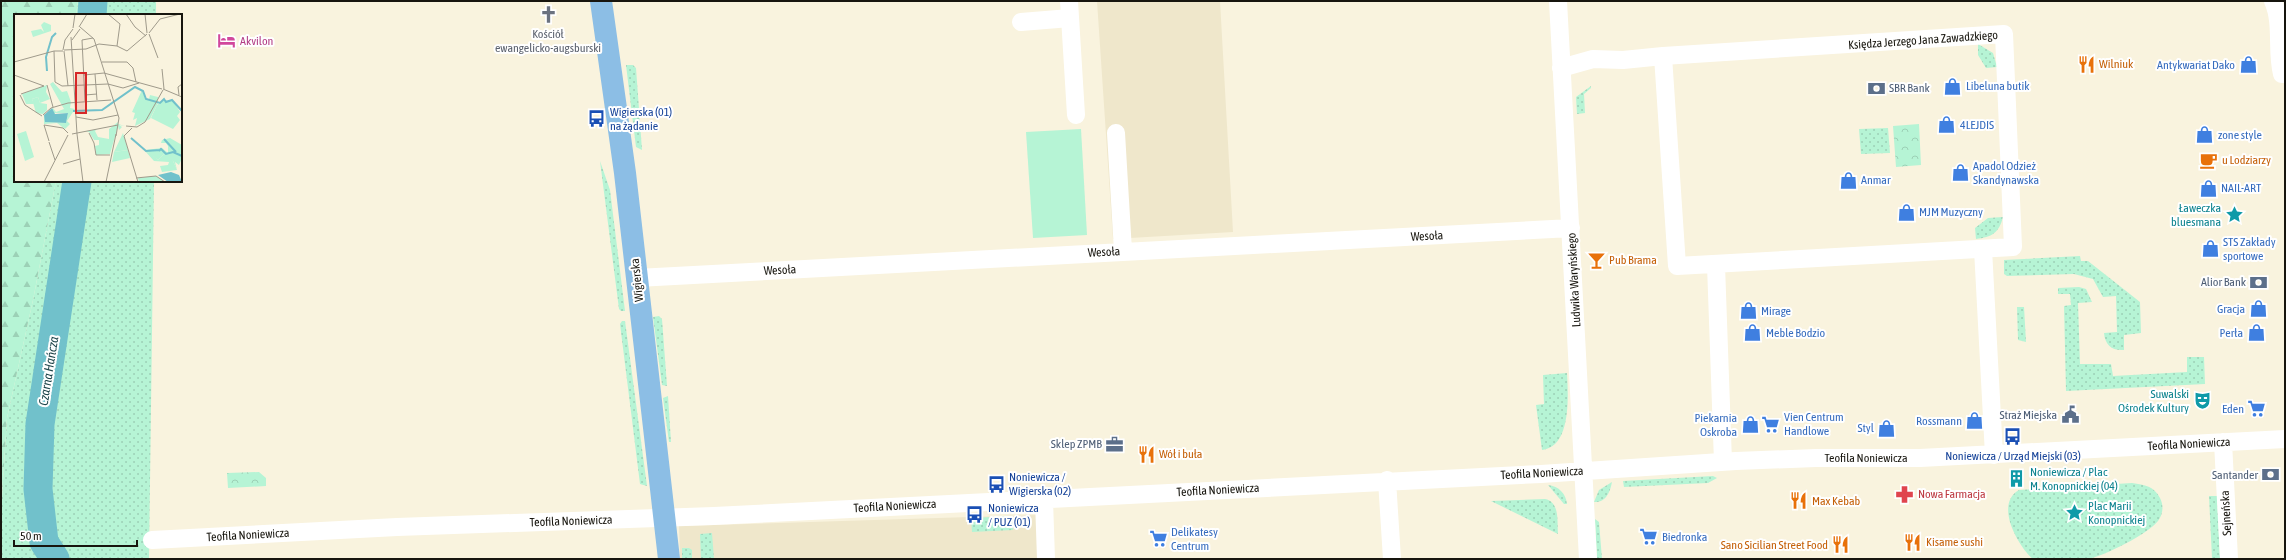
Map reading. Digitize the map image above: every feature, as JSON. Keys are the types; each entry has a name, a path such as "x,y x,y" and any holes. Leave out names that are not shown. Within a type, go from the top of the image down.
{"main road":[{"name":"Wigierska","path":"601,1 619,128 637,278 648,392 669,559"}],"street":[{"name":"Ludwika Waryńskiego","path":"1558,1 1585,471 1588,559"},
{"path":"2273,1 2277,14 2279,62 2282,74 2285,74"},
{"path":"1022,22 1070,10 1076,115"},
{"name":"Księdza Jerzego Jana Zawadzkiego","path":"1561,68 1593,59 1623,60 1663,56 2004,34 2014,247 1805,257 1716,265 1677,266 1663,56"},
{"path":"1116,133 1123,251"},
{"name":"Wesoła","path":"637,278 1571,228"},
{"path":"1983,249 1994,455"},
{"path":"1716,265 1723,462"},
{"name":"Teofila Noniewicza","path":"152,540 396,527 665,518 1044,500 1387,480 1585,471 1723,462 1994,455 2285,439"},
{"name":"Sejneńska","path":"2223,442 2229,559"},
{"path":"1387,480 1392,559"},
{"path":"1044,500 1046,559"}],"shaded area":[{"path":"1097,1 1220,1 1233,232 1113,239"},
{"path":"1037,515 1037,559 680,559 679,526"}],"green space":[{"path":"1,1 78,1 76,14 14,14 14,182 56,182 33,300 7,418 1,512"},
{"path":"78,1 156,1 156,14 76,14"},
{"path":"1978,44 1993,53 1997,67 1986,68 1978,55"},
{"path":"626,65 633,65 636,68 642,150 636,147"},
{"path":"1591,86 1591,88 1584,94 1585,113 1577,114 1576,97"},
{"path":"1919,124 1921,165 1896,167 1893,126"},
{"path":"1888,128 1890,153 1861,154 1859,129"},
{"path":"1081,129 1087,235 1033,238 1026,132"},
{"path":"600,161 610,190 625,311 621,311 619,309"},
{"path":"56,182 154,182 149,559 1,559 1,512 7,418 33,300"},
{"path":"2003,217 1999,227 1994,233 1986,237 1976,239 1975,228 1988,218"},
{"path":"2080,256 2081,261 2088,261 2140,302 2141,333 2124,335 2124,350 2116,349 2110,346 2106,341 2104,333 2117,332 2116,296 2103,297 2093,279 2074,274 2007,276 2004,274 2004,260"},
{"path":"2079,287 2086,289 2092,302 2078,303 2080,364 2111,364 2113,376 2187,372 2187,357 2204,357 2205,384 2066,391 2064,306 2071,305 2070,294 2058,294 2058,288"},
{"path":"2017,307 2024,307 2026,342 2018,340"},
{"path":"659,316 662,319 667,386 662,385 653,317"},
{"path":"622,321 625,321 647,486 640,484 620,324"},
{"path":"1567,373 1568,393 1566,418 1563,430 1559,440 1552,447 1542,450 1536,405 1544,404 1543,375"},
{"path":"668,396 671,442 669,442 663,398"},
{"path":"259,472 266,478 266,486 228,488 227,473"},
{"path":"1713,476 1717,478 1708,483 1624,487 1623,481"},
{"path":"1612,482 1607,496 1602,501 1594,502 1599,490"},
{"path":"2132,483 2149,487 2158,494 2162,507 2160,518 2153,526 2136,538 2095,557 2088,559 2033,559 2021,545 2011,525 2008,515 2009,505 2012,496 2019,490"},
{"path":"1548,485 1561,491 1567,504 1564,504"},
{"path":"2209,496 2217,496 2220,558 2212,558"},
{"path":"1545,499 1553,504 1557,513 1558,534 1491,501"},
{"path":"1012,516 1013,530 972,532 971,518"},
{"path":"1595,519 1599,522 1602,559 1597,559"},
{"path":"712,533 714,559 701,559 700,534"},
{"path":"682,548 689,548 692,550 692,559 682,559"}],"waterway":[{"name":"Czarna Hańcza","path":"92,14 93,1"},
{"name":"Czarna Hańcza","path":"55,559 44,542 38,489 40,424 77,182"}],"place":[{"name":"Kościół ewangelicko-augsburski","path":"548,15"},
{"name":"Akvilon","path":"227,41"},
{"name":"Wilniuk","path":"2086,64"},
{"name":"Antykwariat Dako","path":"2248,65"},
{"name":"Libeluna butik","path":"1953,86"},
{"name":"SBR Bank","path":"1876,88"},
{"name":"Wigierska (01) na żądanie","path":"597,119"},
{"name":"4LEJDIS","path":"1947,125"},
{"name":"zone style","path":"2205,135"},
{"name":"u Lodziarzy","path":"2209,160"},
{"name":"Apadol Odzież Skandynawska","path":"1960,173"},
{"name":"Anmar","path":"1848,180"},
{"name":"NAIL-ART","path":"2208,188"},
{"name":"MJM Muzyczny","path":"1906,212"},
{"name":"Ławeczka bluesmana","path":"2234,215"},
{"name":"STS Zakłady sportowe","path":"2210,249"},
{"name":"Pub Brama","path":"1596,260"},
{"name":"Alior Bank","path":"2259,282"},
{"name":"Gracja","path":"2258,309"},
{"name":"Mirage","path":"1748,311"},
{"name":"Meble Bodzio","path":"1753,333"},
{"name":"Perła","path":"2256,333"},
{"name":"Suwalski Ośrodek Kultury","path":"2202,401"},
{"name":"Eden","path":"2257,409"},
{"name":"Straż Miejska","path":"2070,415"},
{"name":"Rossmann","path":"1975,421"},
{"name":"Vien Centrum Handlowe","path":"1771,424"},
{"name":"Piekarnia Oskroba","path":"1750,425"},
{"name":"Styl","path":"1887,428"},
{"name":"Noniewicza / Urząd Miejski (03)","path":"2013,437"},
{"name":"Sklep ZPMB","path":"1115,444"},
{"name":"Wół i buła","path":"1146,454"},
{"name":"Santander","path":"2271,475"},
{"name":"Noniewicza / Plac M. Konopnickiej (04)","path":"2017,479"},
{"name":"Noniewicza / Wigierska (02)","path":"996,484"},
{"name":"Nowa Farmacja","path":"1905,494"},
{"name":"Max Kebab","path":"1799,501"},
{"name":"Plac Marii Konopnickiej","path":"2075,513"},
{"name":"Noniewicza / PUZ (01)","path":"975,515"},
{"name":"Biedronka","path":"1649,537"},
{"name":"Delikatesy Centrum","path":"1158,539"},
{"name":"Kisame sushi","path":"1913,542"},
{"name":"Sano Sicilian Street Food","path":"1841,545"}]}
